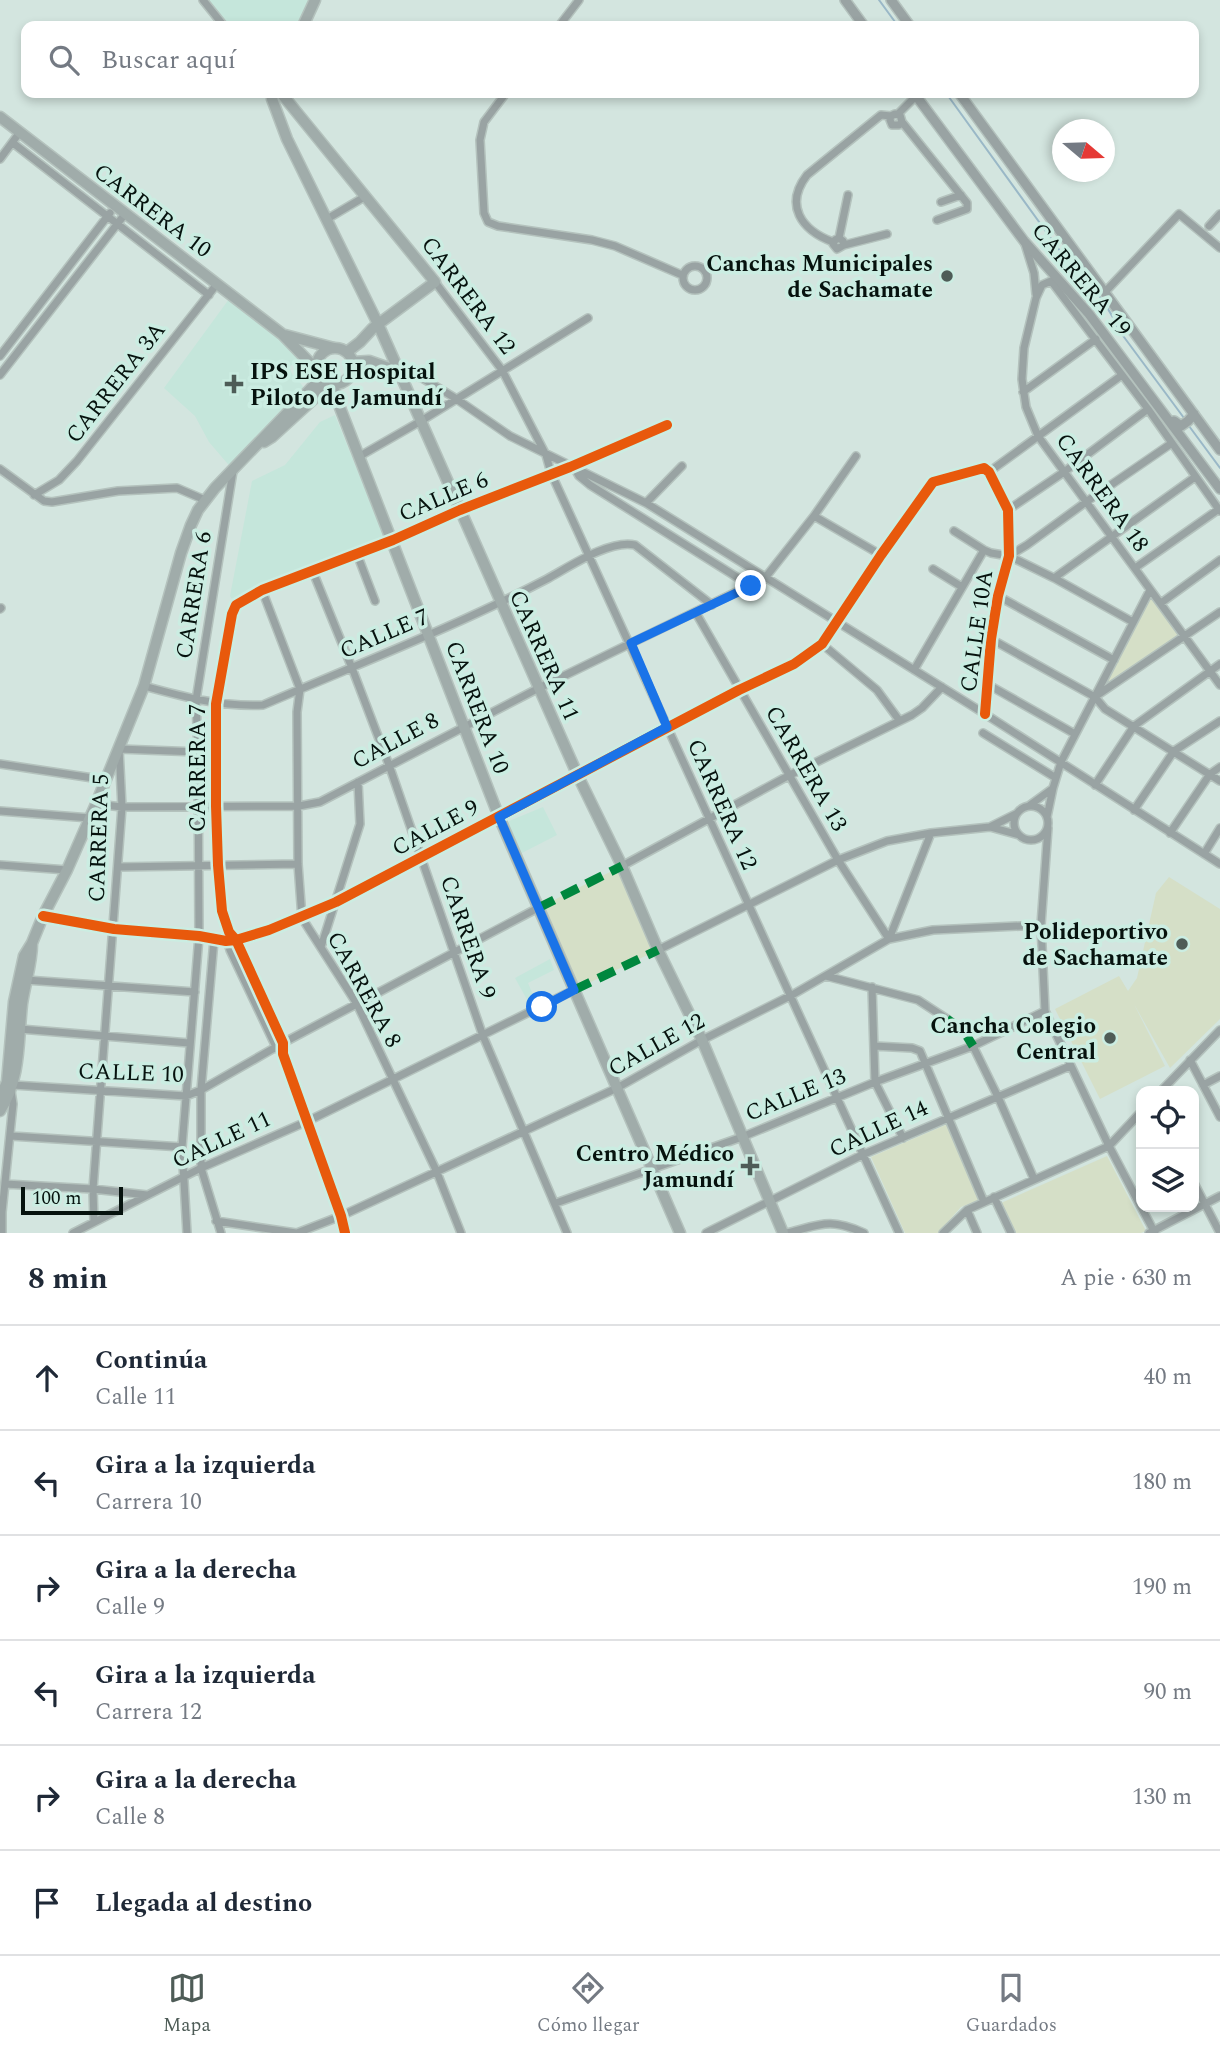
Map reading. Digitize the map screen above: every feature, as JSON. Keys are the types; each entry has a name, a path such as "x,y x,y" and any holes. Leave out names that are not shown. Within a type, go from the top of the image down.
{"main road":[{"path":"305,21 315,0"},
{"name":"CARRERA 11","path":"272,98 287,139 378,324 578,776 702,1040 769,1202 785,1233"},
{"name":"CARRERA 12","path":"285,98 435,282"},
{"name":"CARRERA 10","path":"0,117 282,334 325,379 337,400 360,456 499,817 680,1233"},
{"path":"350,357 378,324 435,282"},
{"name":"CARRERA 10","path":"282,334 335,348"},
{"path":"325,379 319,358 329,349 335,348 350,357 400,372"},
{"path":"325,379 339,384 349,379 354,368 350,357"},
{"path":"0,1097 7,1082 14,1002 24,956 67,870 144,686 191,525 205,500 270,429 299,407 325,379"},
{"path":"0,1111 12,1088 32,943"}],"street":[{"path":"203,0 220,21"},
{"path":"563,21 579,0"},
{"path":"845,0 860,21"},
{"path":"891,0 906,21"},
{"path":"502,98 484,122 480,141 484,213 488,222 498,226 592,240 682,275"},
{"path":"897,117 912,98"},
{"name":"CARRERA 19","path":"918,98 1055,281 1219,510"},
{"name":"CARRERA 19","path":"963,98 1192,416 1220,450"},
{"path":"887,234 839,242 818,235 800,218 796,203 800,184 807,175 881,115 897,117 967,203 967,209 937,220"},
{"path":"0,159 20,132"},
{"path":"13,143 209,295"},
{"path":"327,219 366,195"},
{"path":"839,242 848,195"},
{"path":"941,202 961,195"},
{"path":"0,356 115,206"},
{"path":"0,375 125,214"},
{"path":"1105,292 1179,214 1220,248"},
{"path":"1209,226 1220,214"},
{"name":"CARRERA 18","path":"1024,241 1034,273 1036,298"},
{"name":"CARRERA 19","path":"1055,281 1089,314 1220,489"},
{"name":"CARRERA 18","path":"1055,281 1042,285 1036,298 1024,348 1023,392 1038,436 1220,685"},
{"name":"CARRERA 12","path":"435,282 502,370 546,455 551,473 631,643 747,905 792,995 835,1098 899,1233"},
{"name":"CARRERA 3A","path":"34,495 60,480 77,461 217,284"},
{"path":"360,456 588,318"},
{"path":"1023,392 1096,339"},
{"path":"400,372 422,378 510,436 646,503 1220,864"},
{"name":"CALLE 9","path":"43,916 114,929 226,941 302,918 337,902 667,727 794,664 822,644 933,482 986,470 1122,375"},
{"path":"986,470 1008,510 1148,409"},
{"path":"1165,414 1181,426 1192,416"},
{"name":"CALLE 6","path":"236,605 262,590 393,540 667,425"},
{"path":"1005,555 1027,545 1172,443"},
{"path":"765,578 814,516 856,456"},
{"path":"646,503 682,466"},
{"path":"572,467 579,477 590,485 751,586"},
{"path":"0,469 44,502 118,491 177,488 205,500"},
{"name":"CARRERA 6","path":"187,1233 182,1147 199,936 196,700 233,470"},
{"path":"1054,578 1195,477"},
{"name":"CALLE 10A","path":"985,714 991,639 1005,555 1008,510"},
{"path":"1135,568 1219,510"},
{"path":"814,516 881,555"},
{"path":"954,531 987,552 1005,555 1054,578 1133,622"},
{"name":"CALLE 7","path":"144,686 216,704 263,705 430,636 618,544 635,545 712,605"},
{"path":"914,670 962,587 987,552"},
{"path":"357,554 375,601"},
{"path":"1161,603 1220,560"},
{"path":"933,569 962,587"},
{"name":"CARRERA 9","path":"313,572 423,858 482,1036 567,1233"},
{"name":"CALLE 8","path":"96,804 122,807 299,806 320,802 464,725 765,578"},
{"name":"CARRERA 8","path":"262,590 300,689 297,712 298,864 302,918 357,1004 436,1170 461,1233"},
{"path":"1136,1197 1045,1012 1041,925 1048,817 1061,762 1150,590"},
{"path":"998,596 1114,660"},
{"name":"CARRERA 7","path":"236,605 232,614 216,704 216,806 222,911 283,1054 345,1233"},
{"path":"1095,697 1220,612"},
{"name":"CARRERA 13","path":"696,613 788,776 889,939"},
{"path":"991,639 1095,697 1105,709 1220,781"},
{"path":"822,644 877,690 899,720"},
{"path":"1095,785 1135,726 1220,664"},
{"path":"987,684 1075,734"},
{"path":"622,866 788,776 922,708 942,687"},
{"path":"1134,810 1174,751 1220,721"},
{"path":"983,733 1056,778"},
{"path":"119,749 198,752"},
{"name":"CARRERA 5","path":"94,1222 93,1189 103,1037 122,807 119,749"},
{"path":"0,764 106,780"},
{"path":"1170,833 1210,774 1220,767"},
{"path":"321,947 360,824 358,782"},
{"path":"990,827 1030,806 1053,788"},
{"path":"1030,806 1041,808 1048,817"},
{"path":"0,811 90,818"},
{"path":"1016,814 1015,825 1020,835"},
{"path":"658,950 838,860 887,841 990,827 1030,840 1044,858"},
{"path":"1030,840 1041,837 1048,828"},
{"path":"1203,854 1220,828"},
{"path":"889,939 931,833"},
{"path":"118,867 298,864"},
{"path":"0,865 67,870"},
{"name":"CALLE 10","path":"12,1088 186,1096 538,908"},
{"name":"CALLE 12","path":"296,1233 341,1216 617,1088 702,1040 792,995 889,939 933,930 1041,925"},
{"path":"226,941 229,932"},
{"path":"214,940 201,1090 201,1168 221,1233"},
{"name":"CARRERA 7","path":"226,941 279,1045"},
{"path":"825,976 918,1000 947,1019"},
{"path":"26,980 195,992"},
{"path":"872,987 875,1082 902,1138"},
{"name":"CALLE 11","path":"73,1233 201,1168 308,1121 574,990"},
{"name":"CALLE 13","path":"556,1203 742,1137 875,1082 973,1046 1045,1012"},
{"path":"20,1028 189,1043"},
{"path":"1166,1086 1220,1030"},
{"path":"874,1046 912,1048 920,1051 984,1202"},
{"path":"973,1046 1034,1180"},
{"path":"1190,1060 1220,1117"},
{"name":"CALLE 14","path":"706,1233 862,1155 1070,1066"},
{"path":"1203,1085 1220,1076"},
{"path":"2,1233 11,1136 12,1088"},
{"path":"943,1233 967,1210 1109,1146 1136,1117"},
{"path":"11,1136 182,1147"},
{"path":"5,1184 147,1195"},
{"path":"1199,1193 1220,1233"},
{"path":"994,1196 1011,1233"},
{"path":"1143,1212 1153,1232 1220,1196"},
{"path":"967,1210 977,1233"},
{"path":"216,1221 296,1233"},
{"path":"785,1233 825,1223 841,1223 864,1233"}],"shaded area":[{"path":"203,0 308,0 312,6 305,21 220,21"},
{"name":"IPS ESE Hospital Piloto de Jamundí","path":"232,295 303,356 289,367 308,394 233,470 209,442 195,416 164,388"},
{"path":"335,415 386,541 234,602 230,596 252,481 285,465 320,422"},
{"path":"1150,590 1183,638 1095,697"},
{"path":"543,807 557,835 518,855 502,824"},
{"path":"622,866 658,950 574,990 538,908"},
{"name":"Polideportivo de Sachamate","path":"1169,877 1220,909 1220,1019 1170,1068 1134,1004 1165,1066 1100,1099 1055,1009 1119,976 1128,991 1137,978 1156,893"},
{"path":"550,959 554,970 528,983 536,1002 530,1005 515,978"},
{"path":"950,1123 979,1200 961,1207 938,1233 905,1233 871,1157"},
{"path":"1107,1156 1146,1231 1014,1233 1001,1203"}],"waterway":[{"path":"879,0 894,21"},
{"path":"950,98 1063,255 1072,260 1091,283 1118,329 1184,418"},
{"path":"1189,426 1220,468"}],"marked path":[{"path":"538,908 622,866"},
{"path":"574,990 658,950"},
{"path":"947,1019 963,1030 973,1046"}],"cycle path":[{"path":"345,1233 283,1054 283,1043 236,940 229,932 222,911 216,806 216,704 232,614 236,605 262,590 393,540 667,425"},
{"path":"43,916 114,929 226,941 269,930 336,902 739,690 794,664 822,644 933,482 984,468 989,472 1008,510 1009,556 998,596 991,639 985,714"}],"place":[{"name":"Canchas Municipales de Sachamate","path":"947,276"},
{"name":"IPS ESE Hospital Piloto de Jamundí","path":"234,384"},
{"name":"Polideportivo de Sachamate","path":"1182,944"},
{"name":"Cancha Colegio Central","path":"1110,1038"},
{"name":"Centro Médico Jamundí","path":"750,1166"}],"route":[{"path":"542,1007 574,990 499,817 667,727 631,643 751,586"}]}
